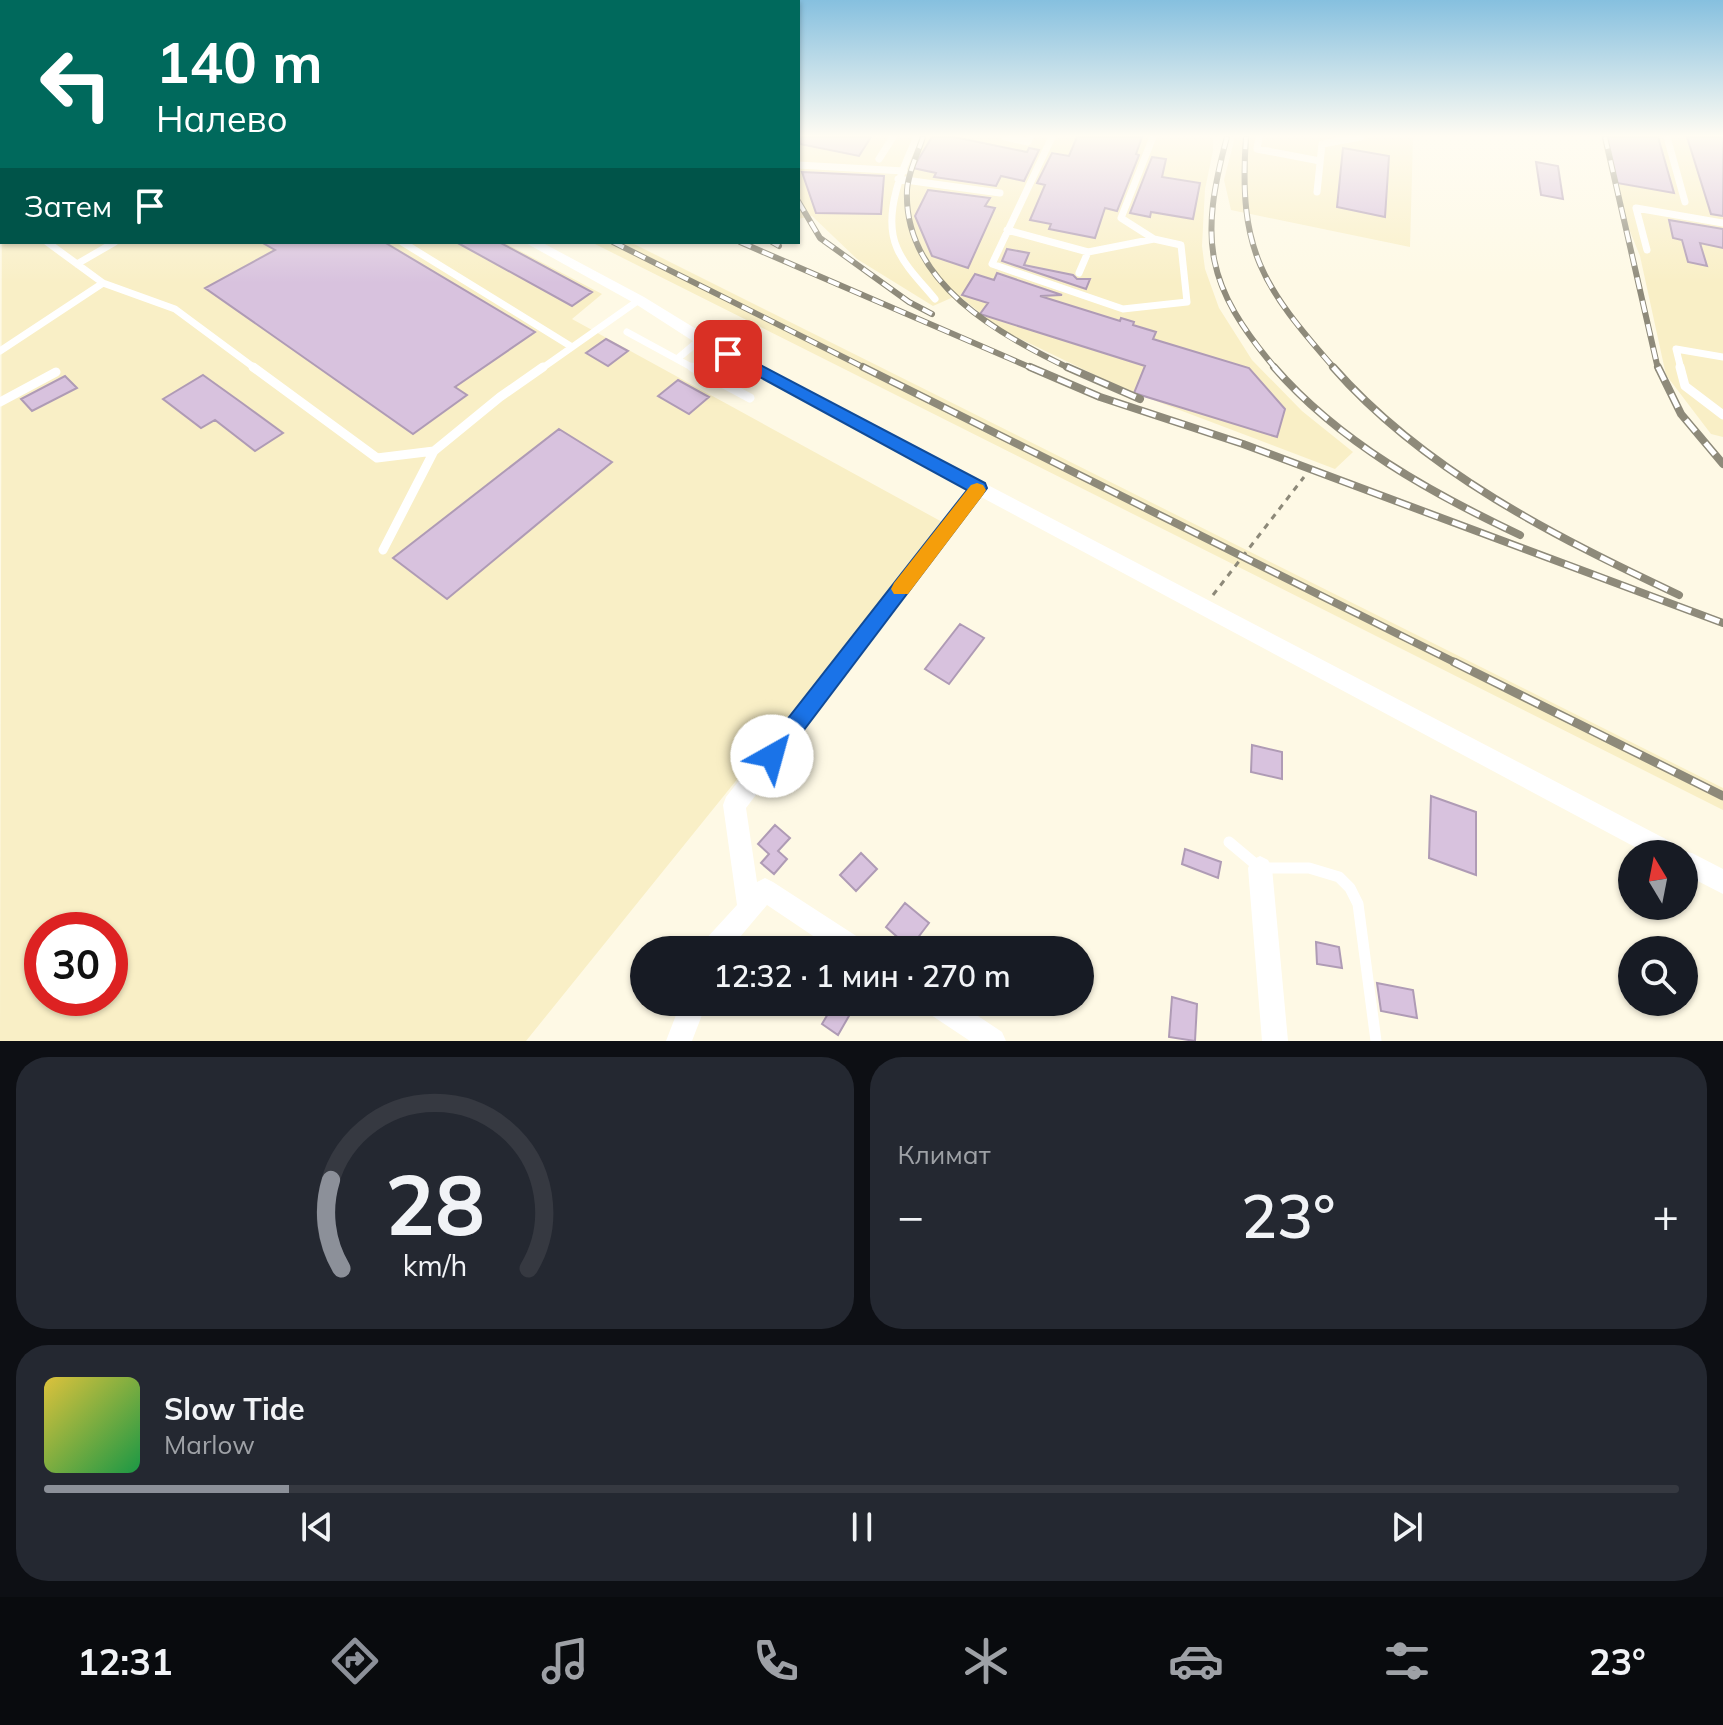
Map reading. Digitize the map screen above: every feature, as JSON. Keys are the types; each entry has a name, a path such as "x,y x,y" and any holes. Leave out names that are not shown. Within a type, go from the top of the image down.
{"street":[{"path":"535,244 639,300 701,339 978,488 1644,840"},
{"path":"749,908 734,805 978,488"},
{"path":"1260,868 1275,1041"},
{"path":"1698,869 1723,882"},
{"path":"725,936 765,890 834,936"},
{"path":"679,1041 689,1016"},
{"path":"955,1016 993,1041"}],"lane":[{"path":"897,186 895,245 935,299"},
{"path":"946,186 1000,193"},
{"path":"1028,186 992,264 1123,309 1187,302 1181,245 1154,239 1121,218 1134,186"},
{"path":"1317,192 1318,186"},
{"path":"1680,186 1685,202"},
{"path":"1647,250 1636,208 1723,223"},
{"path":"1007,230 1088,252 1154,239"},
{"path":"50,244 103,283 175,309 377,458 434,451"},
{"path":"77,264 112,244"},
{"path":"405,244 572,347"},
{"path":"1079,273 1088,252"},
{"path":"0,351 103,283"},
{"path":"383,550 434,451 500,397 639,300"},
{"path":"627,332 750,398"},
{"path":"677,359 701,339"},
{"path":"1723,357 1676,349 1685,386 1723,415"},
{"path":"0,402 56,372"},
{"path":"1229,842 1260,868 1324,871 1339,877 1350,888 1358,904 1376,1041"}],"path":[{"path":"1203,607 1304,477"}],"shaded area":[{"path":"800,186 1206,186 1202,246 1205,269 1219,308 1252,360 1302,411 1353,452 1335,469 1124,389 1000,329 958,295 933,306 857,259 812,216 800,219"},
{"path":"1225,186 1412,186 1410,247 1231,210"},
{"path":"1613,186 1723,186 1723,437 1711,434 1666,375 1640,256"},
{"path":"2,244 507,244 602,294 572,319 944,523 526,1041 0,1041"},
{"path":"595,244 634,244 1723,788 1723,810"}],"building":[{"path":"807,186 883,186 881,214 816,213"},
{"path":"1045,186 1127,186 1117,211 1105,208 1095,238 1049,229 1051,224 1030,220"},
{"path":"1141,186 1199,186 1193,219 1151,212 1150,217 1130,213"},
{"path":"1339,186 1387,186 1385,217 1337,207"},
{"path":"1540,186 1561,186 1563,199 1541,195"},
{"path":"1632,186 1672,186 1674,193"},
{"path":"1702,186 1723,186 1723,216 1711,214"},
{"path":"928,190 990,198 985,206 995,208 968,268 932,256 915,216"},
{"path":"1669,220 1723,229 1723,248 1700,243 1707,266 1688,262 1682,240 1673,238"},
{"path":"264,244 387,244 535,332 455,387 467,395 413,434 205,288 275,250"},
{"path":"460,244 503,244 592,292 572,306"},
{"path":"1007,249 1029,253 1024,265 1073,275 1077,279 1090,279 1086,289 1002,261"},
{"path":"997,273 1062,295 1040,296 1120,321 1121,318 1134,322 1133,325 1156,332 1153,339 1249,368 1285,409 1277,437 1134,393 1145,366 980,314 988,303 962,295 975,274 994,280"},
{"path":"606,339 628,351 608,366 586,353"},
{"path":"203,375 283,433 255,451 215,420 201,428 163,399"},
{"path":"65,376 77,388 32,411 21,399"},
{"path":"678,380 709,397 689,414 658,396"},
{"path":"559,429 612,462 447,599 393,558"},
{"path":"960,624 984,638 949,684 925,669"},
{"path":"1252,745 1282,752 1282,779 1251,772"},
{"path":"1431,796 1476,812 1476,875 1429,858"},
{"path":"775,825 790,838 778,851 787,859 774,874 761,863 769,854 758,844"},
{"path":"1185,849 1221,862 1218,878 1182,864"},
{"path":"861,853 877,869 856,891 840,875"},
{"path":"905,903 929,923 919,936 896,936 886,927"},
{"path":"1316,942 1339,947 1342,968 1317,964"},
{"path":"1377,983 1413,990 1417,1018 1381,1011"},
{"path":"1172,997 1197,1004 1195,1041 1169,1037"},
{"path":"827,1016 849,1016 838,1035 822,1024"}],"railway":[{"path":"908,186 910,223 921,252 938,278 986,322 1067,367"},
{"path":"1216,186 1211,234 1214,260 1222,286 1234,312 1276,369"},
{"path":"1245,186 1251,239 1260,265 1289,314 1335,369"},
{"path":"1616,186 1658,369"},
{"path":"800,204 820,238 909,302 932,314"},
{"path":"617,244 863,367"},
{"path":"745,244 1034,369"},
{"path":"776,244 779,246"},
{"path":"863,367 1458,664"},
{"path":"863,367 867,369"},
{"path":"1030,367 1100,397 1243,444 1723,623"},
{"path":"1067,367 1140,399"},
{"path":"1067,367 1071,369"},
{"path":"1274,367 1327,419 1357,442 1453,502 1520,535"},
{"path":"1333,367 1369,404 1450,470 1539,525 1679,595"},
{"path":"1658,367 1681,414 1723,464"},
{"path":"1454,662 1723,796"}],"slow traffic":[{"path":"901,589 977,490"}],"route":[{"path":"728,354 978,488 772,756"}]}
